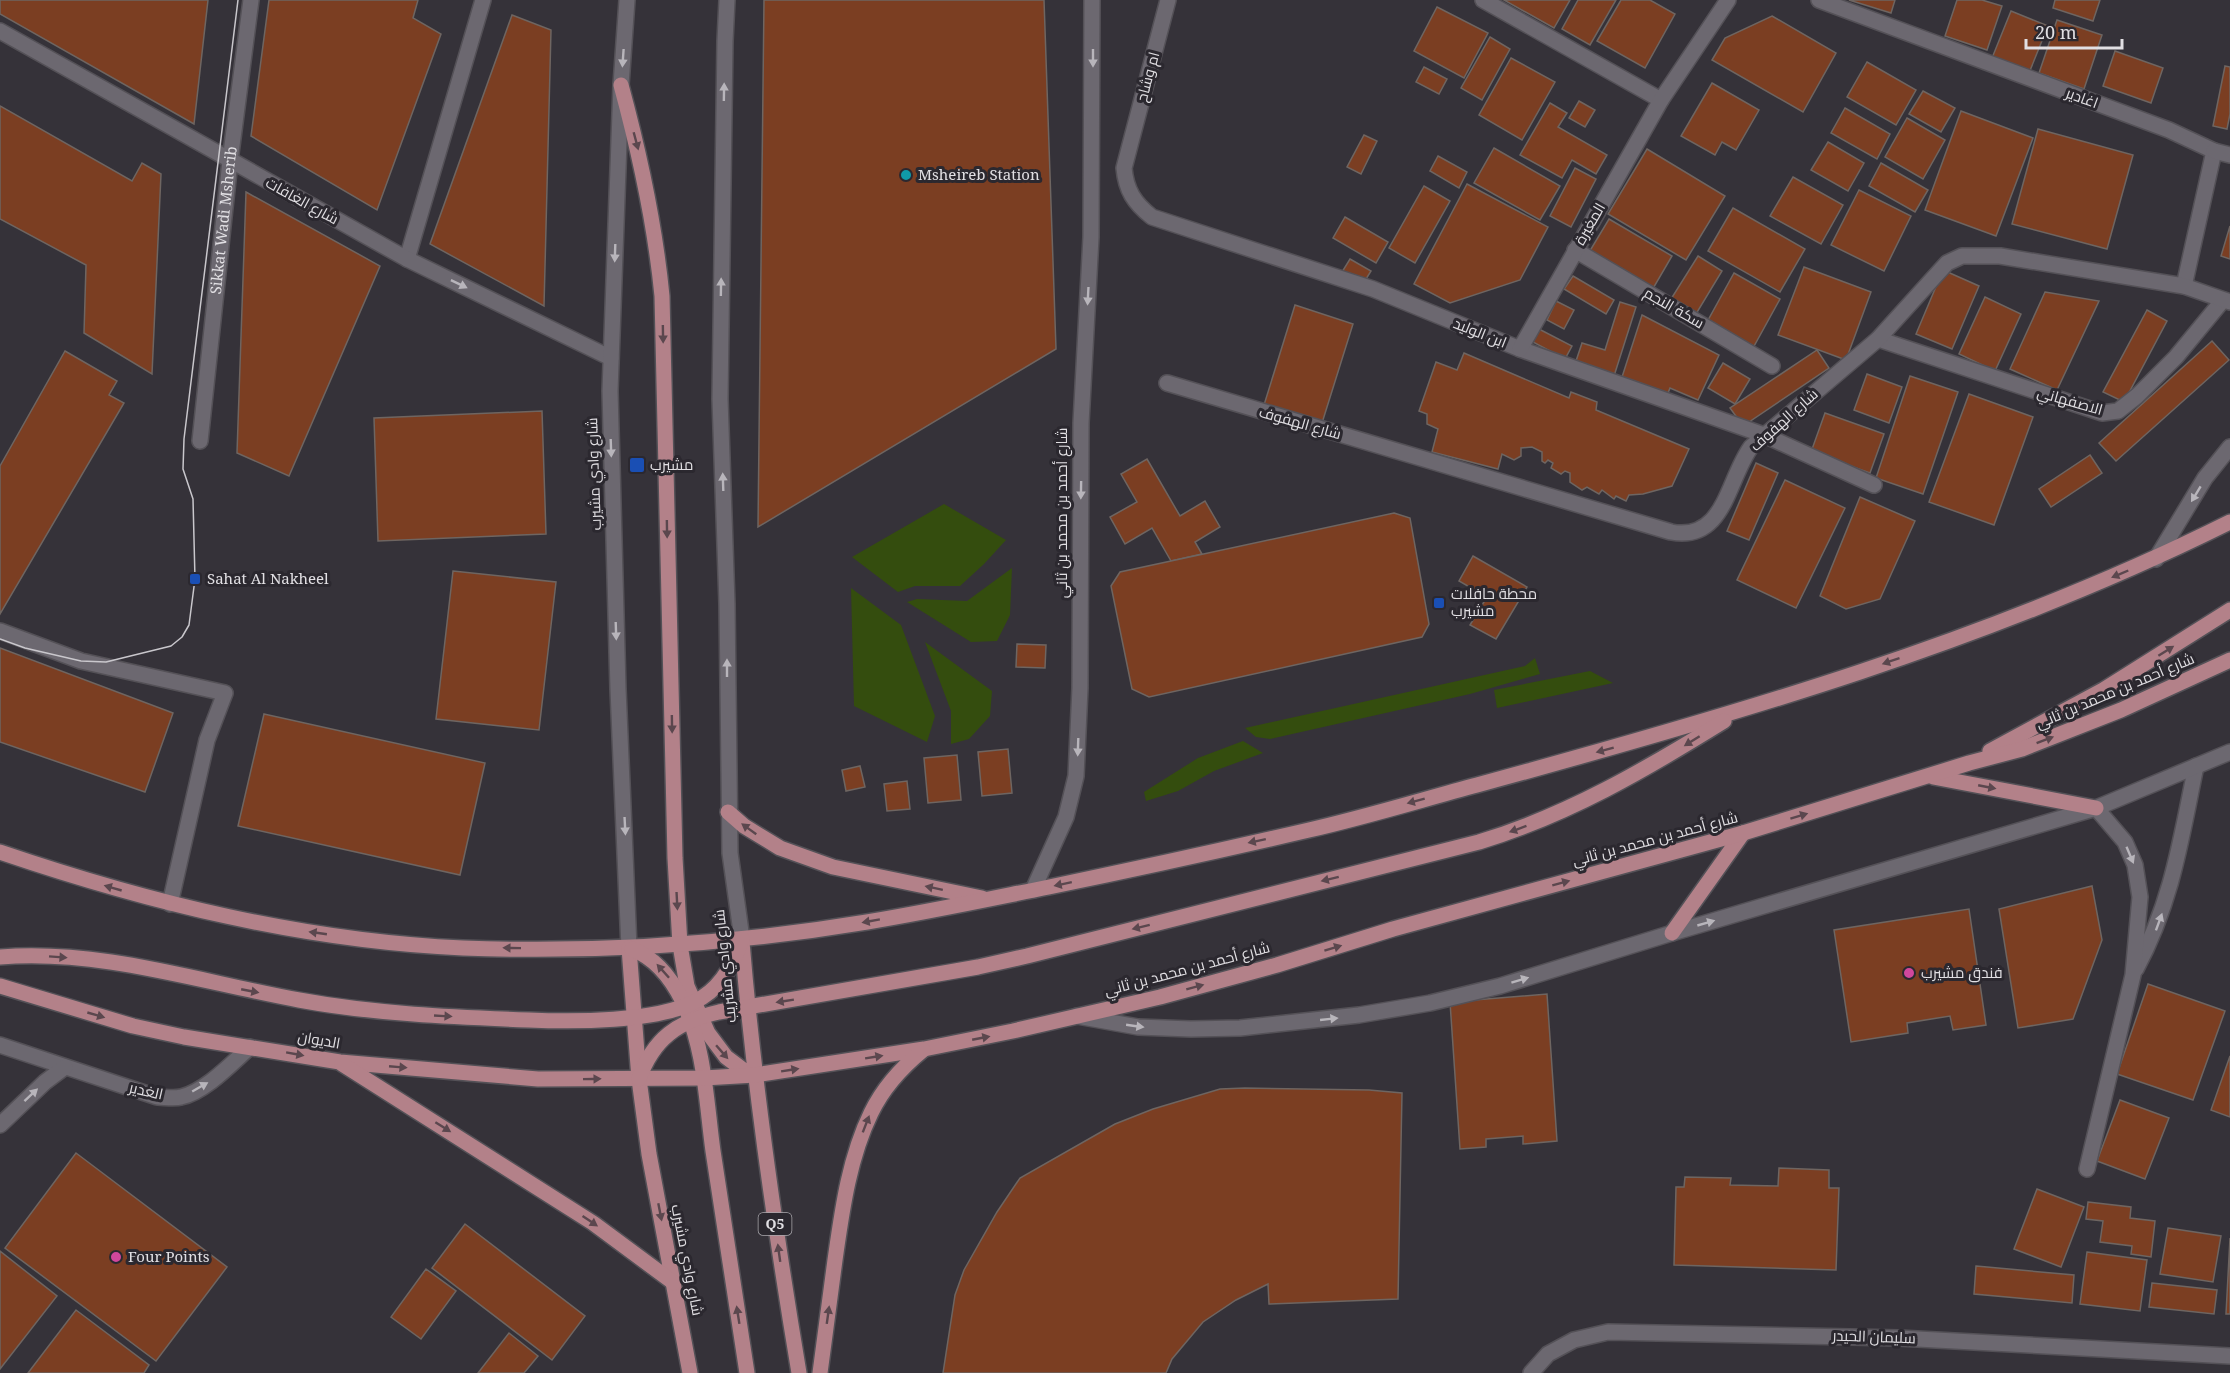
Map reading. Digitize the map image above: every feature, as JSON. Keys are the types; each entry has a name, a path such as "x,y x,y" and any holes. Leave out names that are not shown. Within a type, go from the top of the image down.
{"main road":[{"path":"621,85 639,150 657,248 662,296 675,858 680,945 704,1078 747,1373"},
{"path":"0,852 71,876 170,904 284,928 364,940 462,948 629,948 680,945 869,922 991,900 1315,829 1650,738 1946,642 2054,602 2156,559 2230,522"},
{"path":"1969,763 2103,690 2230,610"},
{"name":"شارع أحمد بن محمد بن ثاني","path":"639,1079 755,1075 924,1049 1160,997 1256,971 1393,929 1743,833 1969,763 2022,749 2121,710 2230,660"},
{"path":"0,957 49,956 129,963 302,1000 400,1013 579,1021 748,1007 1017,958 1479,842 1550,817 1600,794 1654,764 1741,710"},
{"path":"1930,776 2096,808"},
{"path":"728,812 744,826 780,848 833,867 991,900"},
{"path":"1672,933 1743,833"},
{"path":"639,1079 646,1060 657,1045 723,979 742,939"},
{"name":"شارع وادي مشريب","path":"742,939 755,1075"},
{"path":"629,948 645,954 661,969 720,1051 733,1064 755,1075"},
{"path":"629,948 639,1079"},
{"name":"الديوان","path":"0,986 133,1026 184,1037 340,1062 538,1079 639,1079"},
{"path":"820,1373 840,1227 853,1162 871,1114 881,1095 907,1063 924,1049"},
{"path":"340,1062 593,1223 674,1283"},
{"name":"Q5","path":"755,1075 781,1267 800,1373"},
{"name":"شارع وادي مشيرب","path":"639,1079 649,1155 690,1373"}],"street":[{"name":"Sikkat Wadi Msherib","path":"200,441 250,0"},
{"path":"407,259 483,0"},
{"name":"شارع وادي مشيرب","path":"627,0 621,85 609,392 629,948"},
{"name":"Q5","path":"728,0 725,53 720,399 727,604 728,812"},
{"name":"شارع أحمد بن محمد بن ثاني","path":"1033,890 1066,817 1076,776 1080,688 1081,423 1091,237 1092,0"},
{"name":"ام وشاح","path":"1127,153 1168,0"},
{"path":"1483,0 1661,100"},
{"name":"المغيرة","path":"1520,349 1661,100 1728,0"},
{"name":"اغادير","path":"1819,0 2169,130 2214,151 2230,155"},
{"name":"شارع الغافات","path":"0,31 407,259 611,358"},
{"path":"2184,286 2214,151"},
{"name":"ابن الوليد","path":"1127,153 1124,168 1125,183 1140,208 1152,217 1372,289 1520,349 1764,435 1874,485"},
{"name":"سكة النجم","path":"1575,250 1772,366"},
{"name":"شارع الهفوف","path":"1167,383 1681,534 1701,530 1717,516 1744,456 1764,435 1878,339 1947,263 1962,256 2000,256 2184,286 2226,301"},
{"name":"الاصفهاني","path":"1878,339 2102,413 2118,411 2137,396 2226,301"},
{"path":"2156,559 2205,478 2230,447"},
{"path":"0,631 81,661 225,693 207,740 170,904"},
{"name":"شارع أحمد بن محمد بن ثاني","path":"1077,1016 1138,1027 1240,1028 1359,1016 1430,1003 1500,986 2096,808 2230,752"},
{"path":"2133,975 2152,940 2168,898 2179,855 2196,766"},
{"path":"2087,1169 2133,975 2140,897 2135,866 2125,842 2096,808"},
{"name":"شارع وادي مشريب","path":"728,812 730,853 742,939"},
{"name":"الغدير","path":"0,1045 157,1097 181,1097 214,1078 250,1047"},
{"path":"0,1125 45,1082 65,1067"},
{"name":"سليمان الحيدر","path":"1531,1373 1548,1354 1574,1340 1608,1332 1899,1338 2230,1356"}],"green space":[{"path":"944,504 1006,540 960,586 915,586 898,592 852,557"},
{"path":"1012,568 1010,615 997,641 971,642 907,602 917,599 967,601"},
{"path":"851,588 901,625 935,716 927,742 854,706"},
{"path":"925,642 992,691 990,716 969,739 951,744 951,711"},
{"path":"1535,658 1540,674 1470,694 1270,739 1256,737 1245,728 1525,666"},
{"path":"1590,671 1613,683 1497,708 1494,690"},
{"path":"1243,741 1263,753 1214,771 1178,791 1146,801 1144,792 1198,758"}],"building":[{"path":"0,0 208,0 194,124 0,14"},
{"path":"269,0 418,0 413,18 441,34 377,210 251,136"},
{"name":"Msheireb Station","path":"764,0 1044,0 1056,349 758,527"},
{"path":"1504,0 1570,0 1554,28"},
{"path":"1578,0 1616,0 1590,45 1562,29"},
{"path":"1621,0 1650,0 1675,14 1645,68 1597,41"},
{"path":"1849,0 1895,0 1891,13"},
{"path":"1957,0 1982,0 2002,6 1987,50 1945,36"},
{"path":"2055,0 2100,0 2093,21 2053,8"},
{"path":"1437,7 1488,33 1464,78 1414,51"},
{"path":"2011,11 2048,26 2029,73 1992,58"},
{"path":"512,15 551,30 544,306 430,244"},
{"path":"1772,16 1836,53 1803,112 1712,60 1725,38"},
{"path":"2057,20 2102,35 2084,89 2039,73"},
{"path":"1490,37 1510,49 1482,100 1461,88"},
{"path":"2115,51 2163,68 2151,103 2103,86"},
{"path":"1511,58 1555,82 1522,140 1479,115"},
{"path":"1867,62 1916,90 1896,125 1847,97"},
{"path":"2225,66 2230,67 2230,114 2227,129 2213,126"},
{"path":"1424,67 1447,79 1439,94 1416,82"},
{"path":"1712,83 1759,110 1736,150 1722,142 1715,155 1681,136"},
{"path":"1923,91 1955,108 1941,132 1909,114"},
{"path":"1579,101 1595,110 1585,127 1569,118"},
{"path":"1550,103 1567,113 1558,127 1607,155 1596,174 1572,160 1562,178 1520,155"},
{"path":"0,106 132,181 142,163 161,174 152,374 84,333 86,265 0,219"},
{"path":"1845,108 1890,134 1877,159 1831,133"},
{"path":"1961,111 2033,138 1996,236 1925,210"},
{"path":"1907,118 1945,140 1923,179 1885,157"},
{"path":"2038,129 2133,155 2107,249 2012,224"},
{"path":"1364,135 1377,141 1361,174 1347,167"},
{"path":"1828,142 1864,163 1848,191 1811,170"},
{"path":"1494,148 1560,186 1540,220 1474,183"},
{"path":"1647,149 1725,196 1686,260 1608,214"},
{"path":"1438,156 1467,172 1459,188 1430,171"},
{"path":"1881,163 1928,190 1915,212 1869,186"},
{"path":"1575,168 1596,179 1571,227 1550,216"},
{"path":"1793,177 1843,205 1821,244 1770,216"},
{"path":"1467,184 1548,227 1520,280 1450,303 1414,284"},
{"path":"1424,186 1450,201 1415,263 1389,248"},
{"path":"1859,190 1911,216 1884,271 1831,245"},
{"path":"246,192 380,266 289,476 237,453"},
{"path":"1733,208 1805,249 1780,292 1708,251"},
{"path":"1345,217 1388,242 1376,263 1333,238"},
{"path":"1609,219 1672,256 1651,292 1588,254"},
{"path":"2230,226 2230,259 2221,256"},
{"path":"1698,256 1722,271 1696,314 1671,299"},
{"path":"1350,259 1371,271 1363,284 1342,272"},
{"path":"1804,267 1871,292 1846,360 1778,335"},
{"path":"1943,270 1979,286 1952,349 1916,334"},
{"path":"1734,273 1780,299 1753,348 1707,322"},
{"path":"1573,276 1614,300 1606,314 1564,289"},
{"path":"2045,292 2099,301 2057,390 2010,369"},
{"path":"1985,297 2021,314 1995,371 1959,354"},
{"path":"1556,301 1574,310 1564,329 1547,320"},
{"path":"1620,302 1636,307 1614,376 1575,364 1582,343 1605,350"},
{"path":"1295,305 1353,324 1322,423 1264,405"},
{"path":"2147,310 2167,321 2124,402 2103,392"},
{"path":"1642,315 1719,355 1698,400 1670,388 1668,393 1622,377"},
{"path":"1537,328 1572,346 1565,359 1531,341"},
{"path":"2212,341 2229,360 2116,461 2099,443"},
{"path":"1817,350 1829,368 1743,426 1730,408"},
{"path":"65,351 117,381 109,395 124,403 0,614 0,466"},
{"path":"1464,353 1569,398 1571,392 1597,402 1596,410 1689,449 1672,486 1643,494 1629,495 1626,501 1616,496 1614,499 1602,490 1599,494 1587,487 1582,490 1570,482 1570,473 1565,471 1561,474 1551,468 1553,463 1548,460 1545,463 1542,461 1542,452 1532,447 1521,448 1521,456 1514,460 1502,454 1498,469 1432,452 1438,429 1427,424 1427,414 1419,411 1436,362 1457,370"},
{"path":"1723,363 1750,379 1735,404 1708,388"},
{"path":"1867,374 1902,387 1889,423 1854,410"},
{"path":"1910,376 1958,392 1923,494 1876,478"},
{"path":"1969,394 2033,417 1994,525 1929,502"},
{"path":"542,411 546,534 378,541 374,418"},
{"path":"1825,413 1884,434 1870,473 1811,452"},
{"path":"2090,455 2102,473 2051,507 2039,489"},
{"path":"1147,459 1180,516 1205,501 1220,527 1195,542 1202,554 1171,561 1152,528 1125,544 1110,517 1137,502 1121,474"},
{"path":"1756,463 1778,473 1749,540 1727,531"},
{"path":"1785,480 1845,508 1796,608 1737,580"},
{"path":"1860,497 1915,521 1880,599 1846,609 1820,596"},
{"path":"1394,513 1410,518 1429,624 1422,637 1149,697 1132,689 1111,586 1120,572"},
{"path":"1473,556 1527,587 1496,639 1470,625 1487,597 1459,581"},
{"path":"453,571 556,582 539,730 436,719"},
{"path":"1017,644 1046,645 1045,668 1016,667"},
{"path":"0,648 173,713 145,792 0,742"},
{"path":"264,714 485,763 460,875 238,826"},
{"path":"1008,749 1012,793 982,796 978,752"},
{"path":"957,755 961,800 928,803 924,758"},
{"path":"860,766 865,787 846,791 842,770"},
{"path":"907,781 910,809 887,811 884,784"},
{"path":"2092,886 2102,940 2073,1019 2018,1028 1999,909"},
{"name":"فندق مشيرب","path":"1969,909 1986,1025 1953,1030 1950,1016 1907,1023 1908,1033 1851,1042 1834,930"},
{"path":"2148,984 2225,1011 2193,1100 2117,1074"},
{"path":"1547,994 1557,1141 1523,1144 1523,1136 1486,1139 1486,1147 1460,1149 1450,1002"},
{"path":"2230,1056 2230,1117 2211,1110"},
{"path":"1220,1089 1369,1090 1402,1093 1398,1299 1269,1304 1268,1284 1236,1300 1203,1322 1172,1359 1166,1373 943,1373 955,1295 964,1270 997,1212 1020,1178 1115,1124 1153,1109"},
{"path":"2120,1100 2169,1118 2145,1179 2097,1161"},
{"name":"Four Points","path":"76,1153 227,1267 156,1361 5,1248"},
{"path":"1779,1168 1829,1170 1829,1188 1839,1188 1836,1270 1674,1265 1676,1187 1684,1187 1685,1177 1731,1178 1730,1185 1778,1186"},
{"path":"2037,1189 2084,1207 2061,1267 2014,1249"},
{"path":"2088,1202 2131,1207 2130,1218 2155,1221 2151,1257 2131,1254 2132,1246 2100,1242 2103,1221 2086,1219"},
{"path":"465,1224 585,1316 552,1360 432,1268"},
{"path":"2168,1228 2221,1236 2213,1282 2160,1274"},
{"path":"2230,1238 2230,1314 2226,1314"},
{"path":"0,1251 57,1296 0,1369"},
{"path":"2087,1252 2147,1260 2140,1311 2080,1304"},
{"path":"1976,1266 2074,1275 2072,1303 1974,1294"},
{"path":"426,1269 456,1291 421,1339 391,1317"},
{"path":"2152,1283 2217,1290 2214,1314 2149,1307"},
{"path":"76,1310 149,1365 144,1373 28,1373"},
{"path":"509,1333 538,1356 524,1373 478,1373"}],"tram line":[{"path":"0,639 25,648 81,661 106,662 171,646 182,637 189,625 195,579 193,499 183,469 184,439 238,0"}],"place":[{"name":"Msheireb Station","path":"906,175"},
{"name":"مشيرب","path":"637,465"},
{"name":"Sahat Al Nakheel","path":"195,579"},
{"name":"محطة حافلات مشيرب","path":"1439,603"},
{"name":"فندق مشيرب","path":"1909,973"},
{"name":"Four Points","path":"116,1257"}]}
